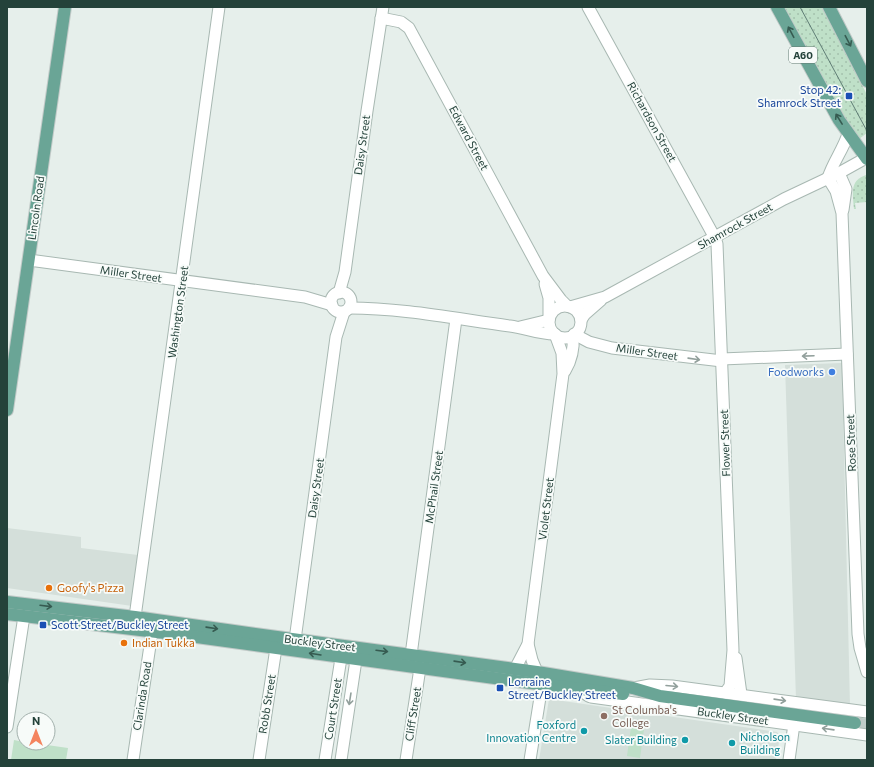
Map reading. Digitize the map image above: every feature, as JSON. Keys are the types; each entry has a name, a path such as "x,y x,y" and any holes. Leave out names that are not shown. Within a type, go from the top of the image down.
{"main road":[{"name":"Lincoln Road","path":"7,410 64,7"},
{"name":"A60","path":"777,7 829,103 848,134 866,158"},
{"path":"829,7 867,81"},
{"path":"13,601 24,616"},
{"name":"Buckley Street","path":"13,601 154,619 276,643"},
{"path":"88,624 90,611"},
{"name":"Buckley Street","path":"7,614 133,630 294,645 415,661 515,669 633,688 660,696 855,723"},
{"path":"133,630 135,616"},
{"path":"152,632 154,619"},
{"name":"Buckley Street","path":"294,645 341,658 356,660 415,661 542,685 644,697 660,696"}],"street":[{"name":"Washington Street","path":"135,616 219,7"},
{"name":"Daisy Street","path":"294,645 382,13 377,7"},
{"name":"Richardson Street","path":"588,7 715,238"},
{"name":"Edward Street","path":"382,13 401,22 409,28 543,276 556,294 568,306"},
{"path":"828,178 832,165 844,146 848,134"},
{"name":"Shamrock Street","path":"581,320 585,314 605,297 784,199 866,158"},
{"name":"Rose Street","path":"839,172 846,189 842,213"},
{"name":"Rose Street","path":"828,178 837,192 842,213 858,634 860,648 867,672"},
{"name":"Flower Street","path":"715,238 719,257 733,650 730,686 725,693"},
{"name":"Miller Street","path":"29,260 520,327 532,331 555,334"},
{"name":"Edward Street","path":"543,276 549,298 549,319"},
{"name":"Shamrock Street","path":"568,306 605,297"},
{"path":"568,306 577,312 581,320 580,327 574,335 562,337 555,334 550,327 549,319 553,311 557,308 568,306"},
{"name":"McPhail Street","path":"415,661 456,319"},
{"name":"Miller Street","path":"520,327 549,319"},
{"name":"Violet Street","path":"515,669 528,644 564,374 562,353 555,334"},
{"name":"Miller Street","path":"574,335 589,342 612,348 722,360 847,354"},
{"name":"Violet Street","path":"564,374 569,365 574,335"},
{"path":"7,727 24,616"},
{"name":"Clarinda Road","path":"133,760 152,632"},
{"name":"Robb Street","path":"258,760 276,643"},
{"name":"Violet Street","path":"528,644 537,672"},
{"name":"Flower Street","path":"733,650 738,664 741,694"},
{"name":"Court Street","path":"325,760 341,658"},
{"name":"Court Street","path":"341,760 356,660"},
{"name":"Cliff Street","path":"406,760 415,661"},
{"path":"530,760 542,685"},
{"name":"Buckley Street","path":"633,688 650,685 670,686 741,694 867,712"},
{"name":"Buckley Street","path":"578,689 583,691 587,696 591,697 867,735"},
{"path":"789,760 794,724"}],"shaded area":[{"path":"842,363 850,706 796,699 785,365"},
{"path":"7,528 81,537 81,548 138,555 132,606 7,588"},
{"name":"St Columba's College","path":"549,699 777,732 780,736 776,760 539,760"}],"green space":[{"path":"783,7 824,7 867,95 867,133 859,139 842,116"},
{"path":"866,175 867,202 855,203 856,209 854,209 854,184"},
{"path":"632,720 645,722 640,758 627,756"},
{"path":"14,740 16,740 16,751 56,751 56,746 68,748 66,760 11,760"}],"tunnel":[{"path":"855,723 867,725"}],"tram line":[{"path":"800,7 867,131"}],"place":[{"name":"Stop 42: Shamrock Street","path":"849,96"},
{"name":"Foodworks","path":"832,372"},
{"name":"Goofy's Pizza","path":"49,588"},
{"name":"Scott Street/Buckley Street","path":"43,625"},
{"name":"Indian Tukka","path":"124,643"},
{"name":"Lorraine Street/Buckley Street","path":"500,688"},
{"name":"St Columba's College","path":"604,716"},
{"name":"Foxford Innovation Centre","path":"584,731"},
{"name":"Slater Building","path":"685,740"},
{"name":"Nicholson Building","path":"732,743"}]}
